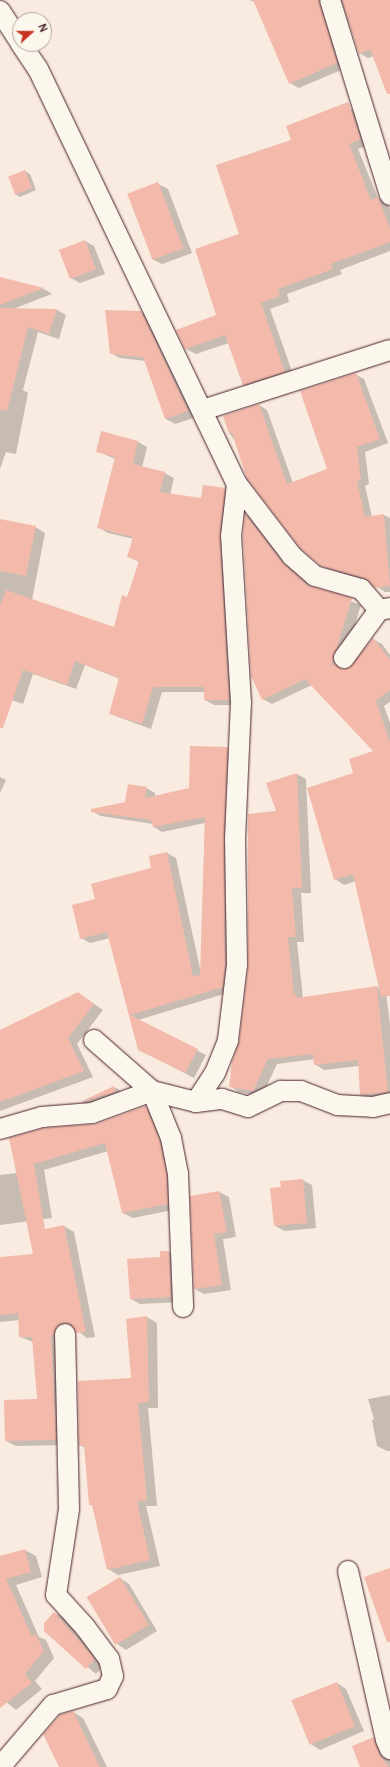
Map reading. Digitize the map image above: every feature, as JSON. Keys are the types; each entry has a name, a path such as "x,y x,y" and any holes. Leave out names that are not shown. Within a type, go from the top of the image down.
{"street":[{"path":"330,0 390,195"},
{"path":"0,11 12,29"},
{"path":"27,52 38,69 238,484 292,556 315,576 361,589 384,609 344,658"},
{"path":"202,410 390,350"},
{"path":"196,1102 215,1073 228,1040 237,965 235,839 241,703 231,536 238,484"},
{"path":"94,1040 152,1091 171,1138 178,1174 183,1307"},
{"path":"0,1129 42,1117 92,1113 152,1091 196,1102 222,1099 248,1107 281,1091 301,1090 337,1104 373,1106 390,1103"},
{"path":"0,1767 53,1705 107,1689 113,1676 109,1659 85,1627 56,1595 69,1508 65,1334"},
{"path":"348,1571 386,1740 390,1749"}],"building":[{"path":"253,0 319,0 337,63 289,84"},
{"path":"342,0 390,0 390,94 387,94 370,49 359,54"},
{"path":"348,102 361,139 349,144 371,200 378,197 390,228 390,242 331,264 333,269 278,289 280,296 261,303 285,372 243,385 225,335 185,349 176,330 216,315 195,249 239,234 216,165 291,140 286,126"},
{"path":"25,170 32,188 15,194 8,176"},
{"path":"158,182 183,248 153,260 127,194"},
{"path":"85,240 96,269 70,279 59,250"},
{"path":"0,277 44,288 0,305"},
{"path":"0,308 57,309 49,334 28,327 7,411 0,410"},
{"path":"105,310 141,311 188,411 165,419 143,357 110,354"},
{"path":"356,373 380,439 357,447 361,480 357,481 365,517 384,514 390,586 375,588 364,578 321,566 300,548 247,479 232,433 229,434 223,416 259,404 287,484 327,469 300,391"},
{"path":"101,431 138,441 133,464 165,472 160,492 201,498 203,485 225,488 220,537 229,700 204,700 204,687 153,687 142,724 109,714 119,678 75,661 67,685 23,670 3,728 0,728 0,606 6,590 114,627 122,595 127,597 139,561 127,557 133,537 97,528 115,457 96,452"},
{"path":"245,514 283,563 307,585 352,598 331,667 335,664 342,669 349,668 373,638 390,660 390,690 376,701 390,742 390,996 381,997 353,874 334,880 307,788 353,773 349,759 373,751 305,679 262,700 251,676 243,536"},
{"path":"0,519 36,526 26,576 0,571"},
{"path":"190,746 228,747 224,839 225,964 223,987 130,1015 198,1049 185,1073 138,1050 107,932 80,939 72,905 95,899 91,884 151,868 149,856 167,852 193,976 200,975 205,817 153,827 151,820 91,812 91,809 125,802 128,784 147,787 145,798 189,788"},
{"path":"297,773 302,888 292,888 296,937 288,937 294,994 296,994 297,998 377,986 388,1092 360,1095 358,1060 314,1065 313,1054 268,1059 253,1091 229,1087 232,1062 239,1041 248,966 248,814 276,811 266,783"},
{"path":"78,992 94,1004 68,1038 84,1071 0,1102 0,1030"},
{"path":"114,1086 116,1092 80,1102"},
{"path":"146,1106 160,1141 167,1175 168,1204 122,1213 105,1143 34,1164 45,1229 64,1225 86,1332 76,1333 71,1324 64,1323 59,1324 54,1334 51,1335 56,1440 5,1441 4,1400 37,1399 32,1337 19,1337 18,1313 0,1315 0,1257 33,1254 9,1138 44,1128 96,1124"},
{"path":"303,1179 307,1223 274,1226 270,1188 281,1187 280,1181"},
{"path":"219,1191 227,1232 214,1234 222,1285 194,1289 190,1196"},
{"path":"160,1251 169,1251 171,1297 130,1299 127,1259 160,1257"},
{"path":"147,1316 149,1402 138,1403 147,1500 137,1501 150,1560 107,1570 92,1505 89,1505 84,1445 79,1446 78,1381 131,1378 126,1319"},
{"path":"25,1549 31,1572 6,1579 32,1637 35,1633 44,1651 25,1674 32,1683 0,1708 0,1556"},
{"path":"390,1568 390,1642 387,1642 364,1577"},
{"path":"120,1577 149,1625 115,1645 87,1597"},
{"path":"54,1612 95,1659 86,1669 44,1631 44,1623"},
{"path":"337,1682 355,1727 310,1745 292,1700"},
{"path":"73,1711 100,1767 59,1767 43,1734 60,1715"},
{"path":"374,1737 379,1754 389,1767 360,1767 352,1746"}]}
